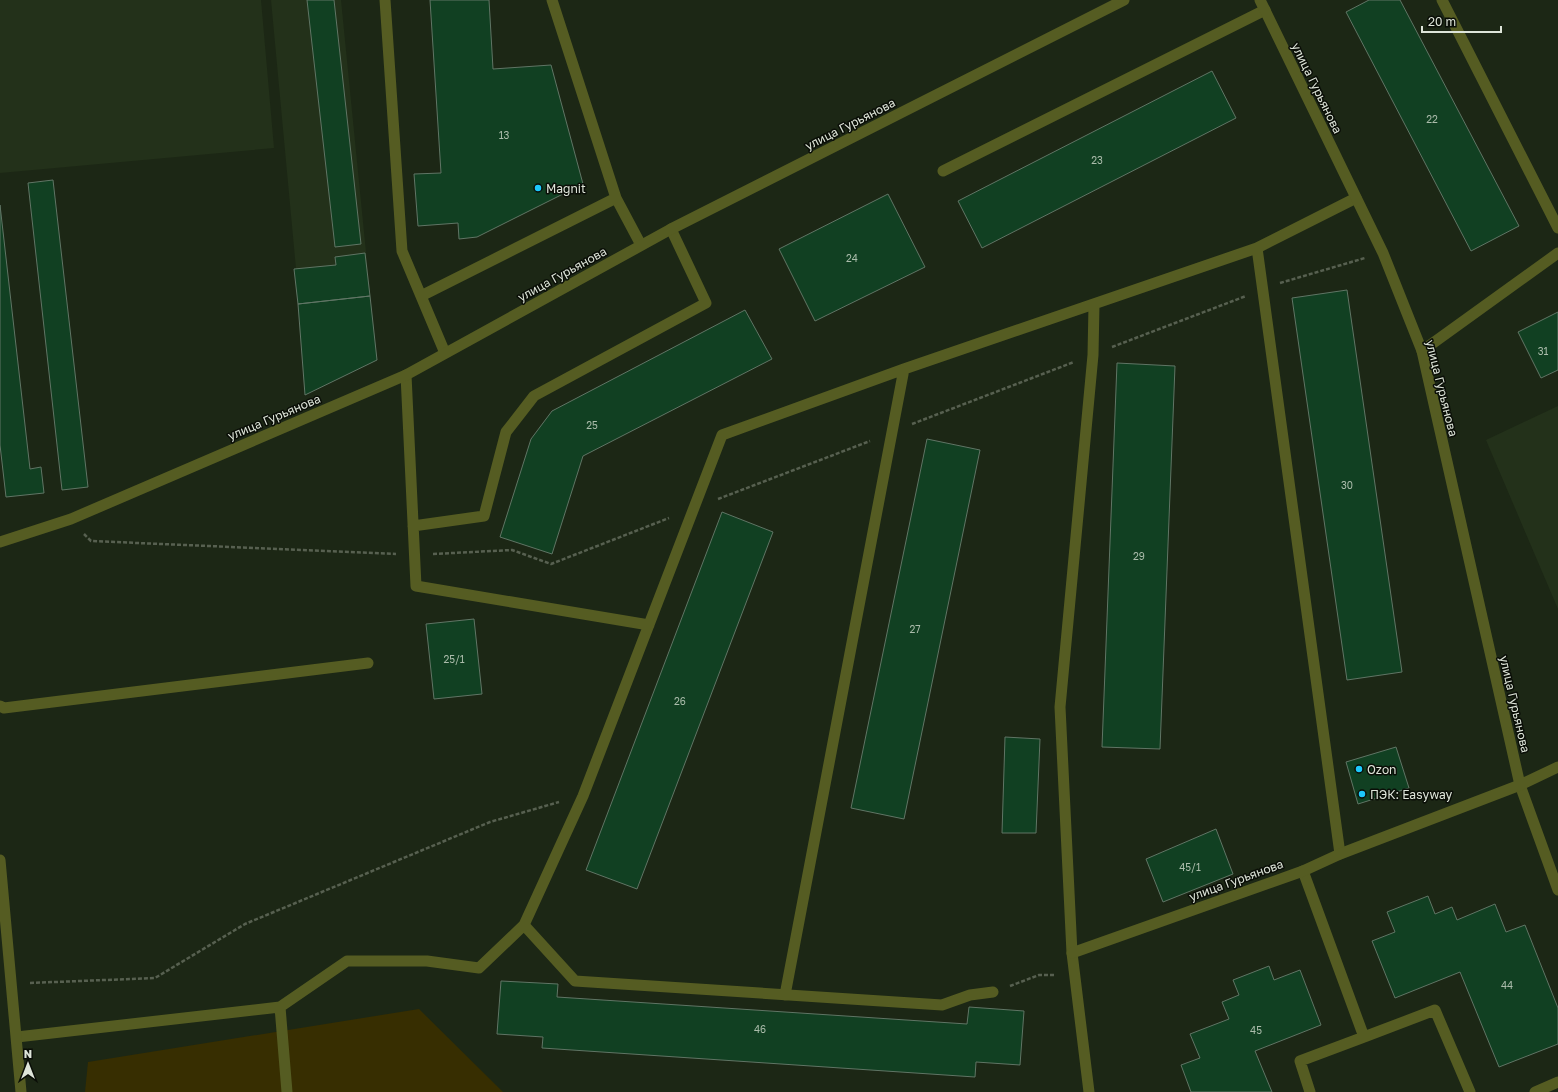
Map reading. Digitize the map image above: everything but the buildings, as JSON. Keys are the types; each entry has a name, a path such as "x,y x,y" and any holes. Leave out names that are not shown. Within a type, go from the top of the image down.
{"street":[{"path":"385,0 402,250 445,353"},
{"path":"552,0 616,198 641,245"},
{"name":"улица Гурьянова","path":"0,542 71,518 406,375 670,229 1124,0"},
{"name":"улица Гурьянова","path":"1260,0 1383,253 1422,351 1520,785"},
{"path":"1442,0 1558,228"},
{"path":"943,171 1265,10"},
{"path":"421,296 616,198"},
{"path":"17,1037 280,1007 347,961 427,961 479,968 524,925 583,796 722,435 904,369 1257,248 1356,198"},
{"path":"413,526 484,516 506,432 534,396 706,303 670,229"},
{"path":"1257,248 1340,854"},
{"path":"1422,351 1558,253"},
{"path":"1089,1092 1072,952 1060,707 1093,355 1094,305"},
{"path":"785,995 904,369"},
{"path":"406,375 413,526 416,555 416,586 649,625"},
{"path":"0,706 4,708 368,664"},
{"name":"улица Гурьянова","path":"1072,952 1303,871 1340,854 1520,785 1558,767"},
{"path":"1520,785 1558,890"},
{"path":"0,860 21,1092"},
{"path":"1303,871 1364,1037"},
{"path":"524,925 575,981 942,1005 970,995 993,992"},
{"path":"280,1007 288,1092"},
{"path":"1310,1092 1300,1061 1435,1010 1470,1092"},
{"path":"1535,1092 1558,1082"}],"path":[{"path":"12,983 155,978 245,924 490,822 583,796"},
{"path":"993,992 1038,975 1076,975"}],"shaded area":[{"path":"0,0 261,0 274,148 0,173"},
{"path":"271,0 341,0 376,353 307,387"},
{"path":"1558,406 1558,609 1486,440"},
{"path":"419,1009 503,1092 85,1092 88,1062"}],"place":[{"name":"Magnit","path":"538,188"},
{"name":"Ozon","path":"1359,769"},
{"name":"ПЭК: Easyway","path":"1362,794"}]}
